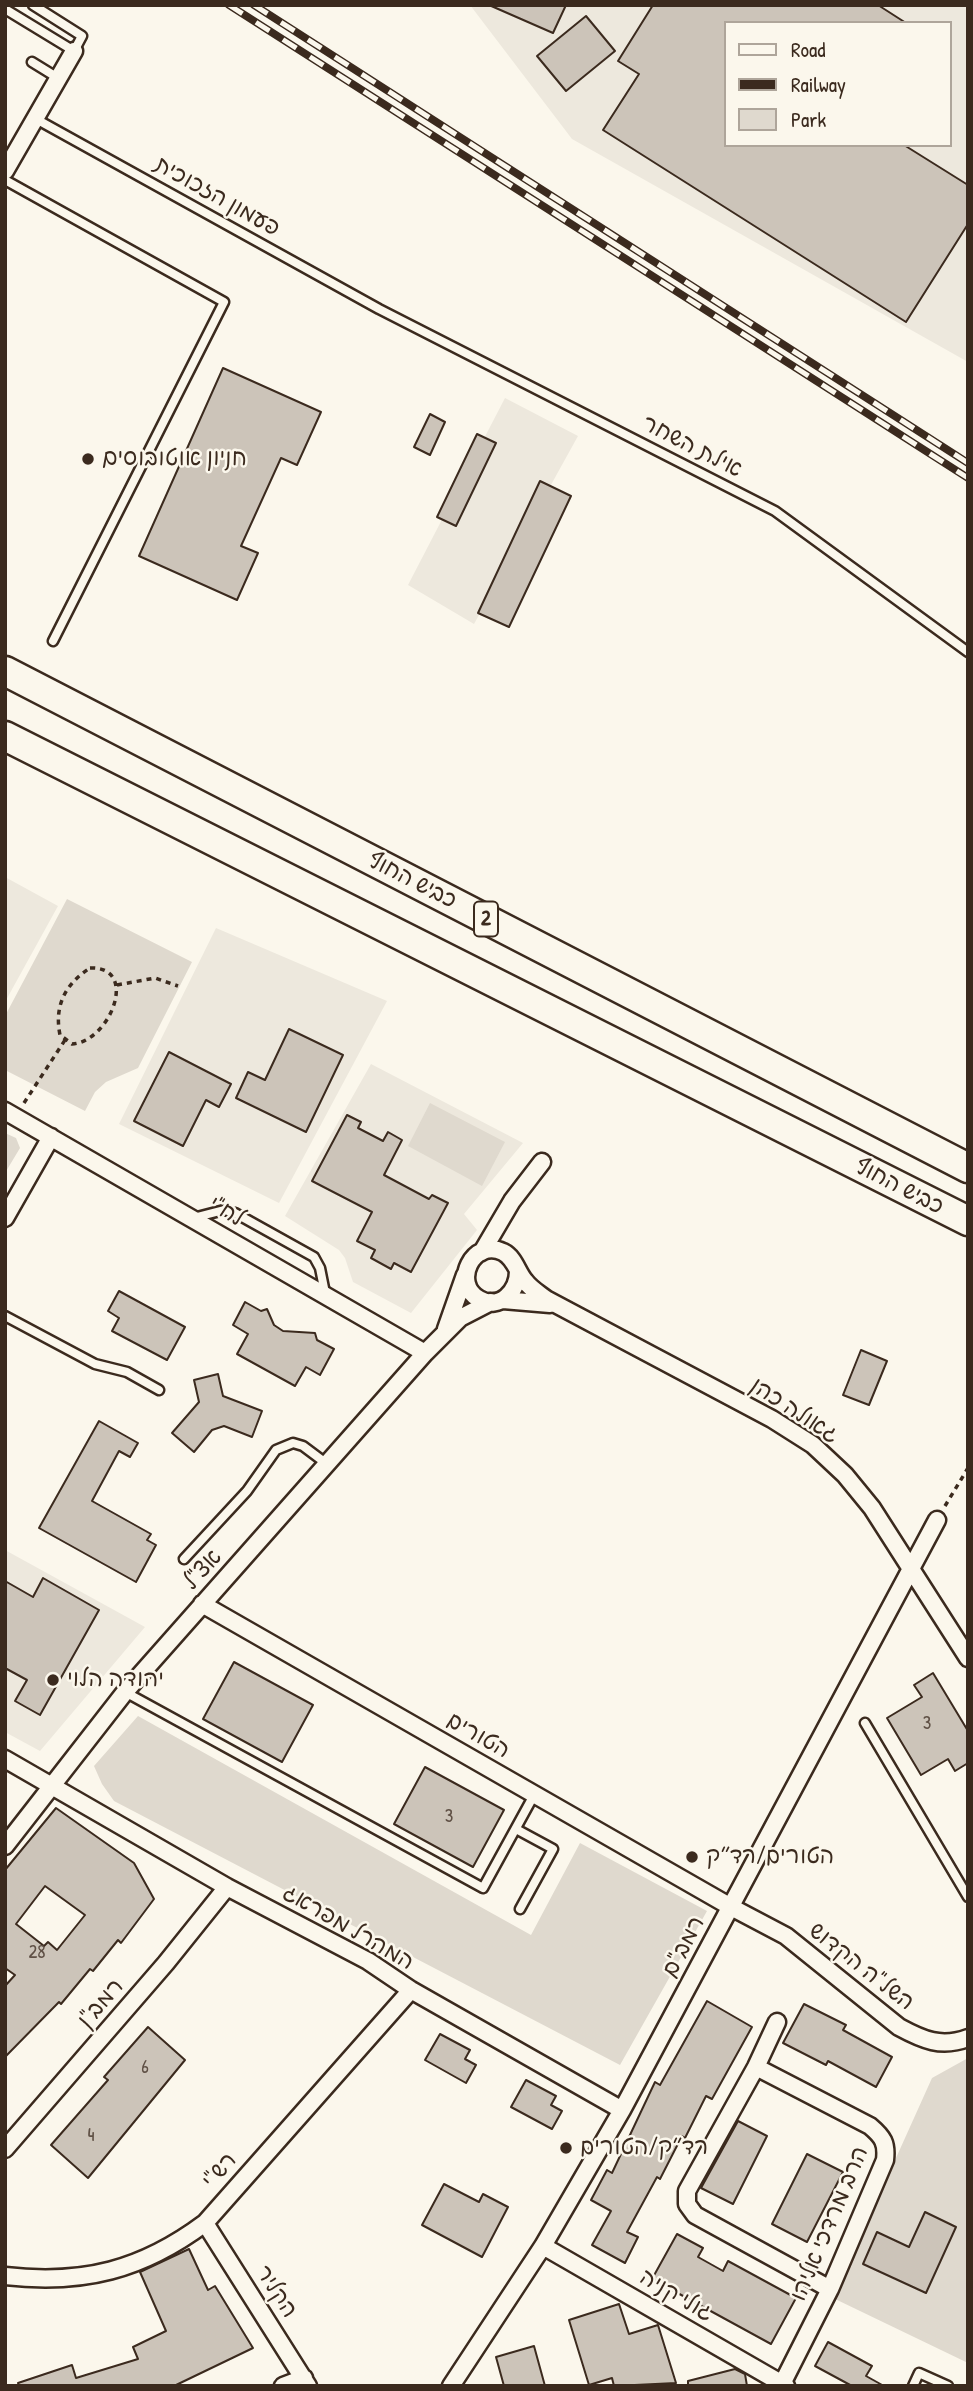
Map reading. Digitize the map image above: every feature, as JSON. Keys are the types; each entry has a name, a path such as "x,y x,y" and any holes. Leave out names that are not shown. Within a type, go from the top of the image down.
{"highway":[{"name":"כביש החוף","path":"5,671 968,1168"},
{"name":"כביש החוף","path":"5,736 968,1221"}],"street":[{"path":"5,171 74,51"},
{"name":"לח\"י","path":"10,1113 425,1353"},
{"path":"5,1218 51,1137"},
{"path":"481,1252 542,1162"},
{"path":"503,1216 503,1237 509,1256 518,1271 515,1288 497,1301 477,1298 470,1292 465,1275 471,1259 481,1252 494,1249 509,1256"},
{"name":"גאולה כהן","path":"518,1271 535,1291 559,1306 772,1419 813,1445 858,1491 968,1658"},
{"name":"אצ\"ל","path":"444,1332 465,1275"},
{"name":"אצ\"ל","path":"5,1846 125,1692 425,1353 460,1318 497,1301"},
{"name":"גאולה כהן","path":"497,1301 535,1301 559,1306"},
{"name":"רמב\"ם","path":"451,2386 543,2246 622,2110 937,1520"},
{"name":"הטורים","path":"202,1604 731,1906"},
{"name":"המהרל מפראג","path":"5,1759 227,1887 368,1962 411,1990 622,2110"},
{"name":"רמב\"ן","path":"5,2149 166,1963 227,1887"},
{"name":"השל\"ה הקדוש","path":"731,1906 786,1936 899,2027 921,2039 937,2043 968,2038"},
{"name":"רש\"י","path":"5,2276 41,2280 95,2274 135,2265 158,2255 205,2223 411,1990"},
{"path":"777,2022 687,2191 687,2204 695,2215 830,2289"},
{"name":"הרב מרדכי אליהו","path":"755,2067 870,2126 887,2146 885,2160 830,2289 784,2385"},
{"name":"הקליר","path":"205,2223 306,2382"},
{"name":"גולי קניה","path":"543,2246 784,2385"},
{"path":"283,2386 306,2382"}],"lane":[{"path":"5,9 74,51 82,36 33,5"},
{"path":"32,62 58,78"},
{"name":"פעמון הזכוכית","path":"36,119 379,309"},
{"path":"5,180 224,302 53,641"},
{"name":"אילת השחר","path":"379,309 775,511 968,652"},
{"path":"191,1218 223,1210 235,1213 314,1257 320,1268 326,1296"},
{"path":"5,1316 95,1364 127,1372 159,1390"},
{"path":"184,1559 247,1491 276,1450 293,1443 303,1446 327,1464"},
{"path":"125,1692 483,1888 535,1794"},
{"path":"865,1723 968,1897"},
{"path":"516,1829 553,1849 520,1909"},
{"path":"913,2386 919,2373 948,2386"}],"path":[{"path":"90,968 99,968 112,976 117,985 111,1014 103,1027 80,1044 65,1040 60,1035 59,1011 62,997 75,978 90,968"},
{"path":"117,985 155,978 178,986"},
{"path":"10,1113 65,1040"},
{"path":"937,1520 968,1468"}],"shaded area":[{"path":"470,5 968,5 968,362 572,139"},
{"path":"505,398 578,436 474,624 408,585"},
{"path":"5,877 58,906 5,1002"},
{"path":"216,928 387,1001 279,1203 119,1124"},
{"path":"371,1064 523,1143 464,1214 477,1230 411,1313 353,1282 345,1258 339,1250 285,1216"},
{"name":"יהודה הלוי","path":"5,1550 145,1627 40,1751 5,1732"}],"green space":[{"path":"67,899 192,962 138,1068 106,1082 95,1092 85,1111 5,1070 5,1016"},
{"path":"430,1103 505,1142 482,1186 408,1146"},
{"path":"5,1133 16,1138 20,1148 5,1173"},
{"path":"138,1716 531,1935 580,1843 707,1911 620,2065 114,1801 94,1766"},
{"path":"968,2058 968,2363 833,2298 932,2078"}],"building":[{"path":"489,5 566,5 553,33"},
{"path":"653,5 878,5 903,21 724,21 724,147 907,147 968,185 968,224 906,322 603,130 639,74 618,61"},
{"path":"586,16 615,51 566,91 537,56"},
{"path":"223,368 321,412 297,465 281,458 241,546 258,553 237,600 139,556"},
{"path":"430,414 445,422 430,455 414,447"},
{"path":"477,434 496,443 456,526 437,517"},
{"path":"540,481 571,496 509,627 478,613"},
{"path":"289,1029 343,1055 306,1132 236,1098 248,1072 265,1080"},
{"path":"169,1052 231,1084 219,1107 206,1100 183,1146 134,1121"},
{"path":"347,1115 361,1122 358,1128 383,1141 388,1132 402,1140 384,1175 429,1199 432,1195 448,1203 411,1272 394,1263 391,1269 371,1258 375,1250 357,1241 372,1212 312,1181"},
{"path":"119,1291 185,1327 167,1360 112,1331 119,1318 108,1311"},
{"path":"245,1302 261,1311 267,1309 274,1325 283,1331 315,1333 317,1340 334,1349 320,1375 306,1367 295,1386 237,1354 248,1334 233,1325"},
{"path":"861,1350 887,1361 869,1405 843,1395"},
{"path":"218,1374 223,1396 262,1411 252,1437 224,1426 212,1430 194,1452 172,1433 199,1402 194,1380"},
{"path":"99,1421 138,1443 130,1457 119,1451 92,1501 151,1534 147,1540 156,1545 136,1582 39,1528"},
{"path":"43,1578 99,1610 40,1715 15,1701 27,1680 5,1668 5,1581 33,1597"},
{"path":"234,1662 313,1705 282,1762 203,1719"},
{"path":"933,1673 968,1731 968,1763 955,1771 948,1759 921,1775 887,1718 922,1697 914,1685"},
{"path":"425,1767 504,1810 473,1867 394,1824"},
{"path":"56,1808 134,1863 154,1899 121,1943 118,1940 93,1971 90,1969 61,2004 59,2002 5,2057 5,1986 15,1975 5,1968 5,1870","holes":["45,1886 85,1915 57,1950 48,1942 44,1946 16,1924"]},
{"path":"707,2001 752,2027 712,2099 706,2096 685,2138 682,2136 660,2179 657,2177 627,2232 638,2237 625,2263 592,2245 611,2211 591,2200 607,2170 612,2173 655,2082 660,2085"},
{"path":"804,2004 846,2025 843,2030 892,2057 876,2087 828,2061 826,2065 783,2043"},
{"path":"148,2027 185,2060 88,2178 51,2145 108,2080 104,2077"},
{"path":"440,2034 470,2050 465,2059 476,2065 466,2083 425,2060"},
{"path":"526,2080 556,2096 551,2105 562,2111 552,2129 511,2107"},
{"path":"738,2121 767,2136 733,2204 701,2188"},
{"path":"807,2154 843,2172 807,2242 772,2224"},
{"path":"444,2184 479,2202 483,2194 508,2207 482,2257 422,2225"},
{"path":"925,2212 956,2227 926,2293 863,2264 877,2232 909,2247"},
{"path":"677,2234 703,2248 698,2257 723,2271 728,2261 796,2298 771,2344 652,2279"},
{"path":"189,2249 208,2290 215,2286 253,2348 174,2386 19,2386 18,2383 72,2365 76,2378 138,2359 133,2347 166,2331 140,2272"},
{"path":"619,2304 629,2334 658,2325 676,2383 614,2386 612,2378 589,2385 569,2320"},
{"path":"828,2342 872,2366 866,2376 884,2386 852,2386 815,2366"},
{"path":"534,2346 545,2386 504,2386 496,2357"},
{"path":"735,2369 745,2374 747,2386 688,2386 688,2381"}],"railway":[{"path":"229,5 968,478"},
{"path":"254,5 968,463"}],"place":[{"name":"חניון אוטובוסים","path":"88,459"},
{"name":"יהודה הלוי","path":"53,1680"},
{"name":"הטורים/רד״ק","path":"692,1857"},
{"name":"רד״ק/הטורים","path":"566,2148"}]}
